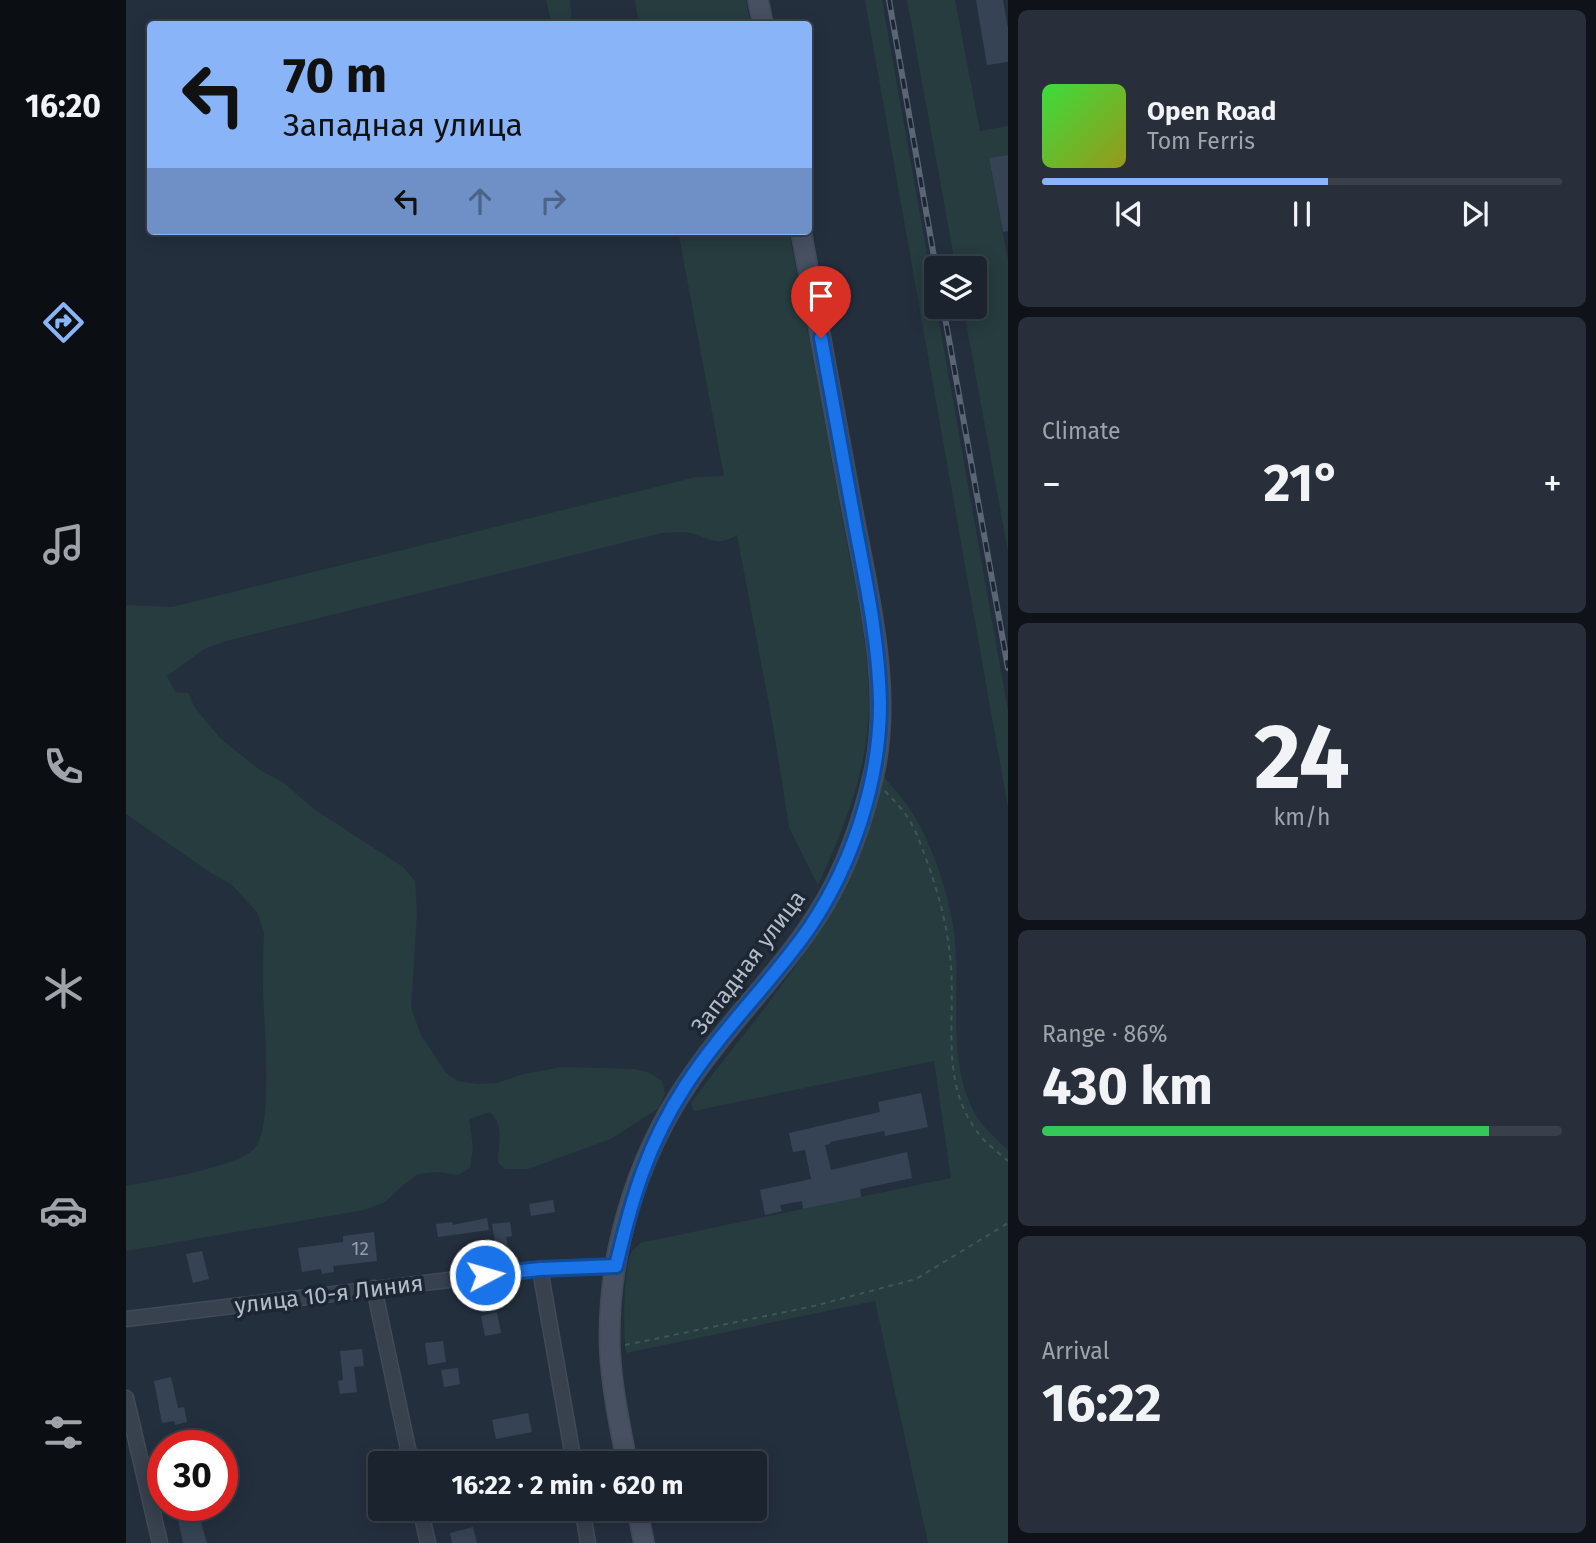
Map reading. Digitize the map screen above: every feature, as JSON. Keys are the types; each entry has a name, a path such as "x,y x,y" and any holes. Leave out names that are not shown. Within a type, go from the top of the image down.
{"street":[{"path":"758,0 762,21"},
{"name":"Западная улица","path":"625,1451 615,1402 610,1349 611,1302 616,1266 637,1184 654,1142 686,1085 785,960 828,899 856,833 873,777 880,704 871,613 802,235"},
{"name":"улица 10-я Линия","path":"126,1319 540,1269 616,1266"},
{"path":"540,1269 572,1451"},
{"path":"374,1288 408,1451"},
{"path":"126,1398 160,1543"},
{"path":"424,1521 428,1543"},
{"path":"584,1521 588,1543"},
{"path":"640,1521 644,1543"}],"path":[{"path":"873,777 907,815 940,896 946,918 951,970 951,1058 959,1099 984,1140 1008,1161"},
{"path":"610,1349 814,1306 916,1279 1008,1223"}],"green space":[{"path":"546,0 570,0 572,21 551,21"},
{"path":"635,0 746,0 750,21 638,21"},
{"path":"865,0 882,0 927,256 924,256 924,319 939,319 1008,711 1008,808"},
{"path":"907,0 955,0 980,131 1008,126 1008,155 989,159 1008,260 1008,552 965,319 987,319 987,256 954,256"},
{"path":"679,235 790,235 858,598 868,681 867,734 860,773 842,830 818,885 789,827 737,535 723,541 714,541 687,532 662,533 226,641 204,649 167,676 175,692 188,693 195,708 221,739 260,770 284,783 314,809 403,867 415,881 417,912 411,1008 421,1035 446,1073 458,1081 478,1084 497,1083 520,1075 561,1067 634,1069 648,1072 662,1081 665,1093 659,1108 611,1139 528,1169 505,1169 498,1162 499,1129 490,1112 469,1119 473,1147 470,1168 458,1175 438,1172 418,1174 385,1202 364,1210 126,1251 126,1186 230,1162 254,1149 264,1121 266,1074 264,932 257,912 231,884 126,814 126,605 172,607 696,477 724,476"},
{"path":"883,776 915,817 930,846 942,879 956,948 959,1066 973,1110 989,1132 1008,1150 1008,1543 928,1543 875,1301 626,1353 625,1286 632,1251 640,1243 951,1178 934,1061 694,1111 691,1104 791,973 841,894 866,837"}],"building":[{"path":"976,0 1003,0 1008,28 1008,62 987,65"},
{"path":"1008,155 1008,231 1003,232 989,158"},
{"path":"921,1093 928,1127 885,1136 884,1131 825,1145 831,1170 907,1152 912,1178 860,1189 861,1197 803,1209 802,1201 780,1205 782,1211 765,1215 760,1190 811,1179 805,1150 793,1152 789,1133 880,1112 878,1102"},
{"path":"553,1200 555,1212 531,1216 529,1204"},
{"path":"487,1218 489,1230 438,1237 436,1224 452,1222 453,1225"},
{"path":"510,1222 512,1236 506,1237 508,1246 496,1248 492,1224"},
{"path":"374,1232 377,1261 333,1266 334,1272 322,1274 321,1269 302,1272 298,1248 343,1242 343,1236"},
{"path":"202,1251 209,1279 193,1283 186,1254"},
{"path":"497,1312 501,1333 485,1336 481,1316"},
{"path":"443,1341 446,1362 428,1365 425,1343"},
{"path":"362,1349 364,1366 354,1367 357,1392 340,1394 338,1381 343,1380 340,1351"},
{"path":"458,1368 460,1384 444,1387 441,1370"},
{"path":"171,1377 178,1408 184,1407 187,1422 175,1425 174,1421 162,1423 154,1381"},
{"path":"528,1413 532,1432 496,1439 492,1420"},
{"path":"178,1521 201,1521 207,1543 183,1543"},
{"path":"473,1527 477,1543 452,1543 450,1533"}],"railway":[{"path":"889,0 934,256"},
{"path":"945,319 1008,668"}],"route":[{"path":"485,1275 540,1269 616,1266 640,1174 654,1142 686,1085 785,960 828,899 856,833 875,764 880,704 878,667 871,613 821,338"}]}
